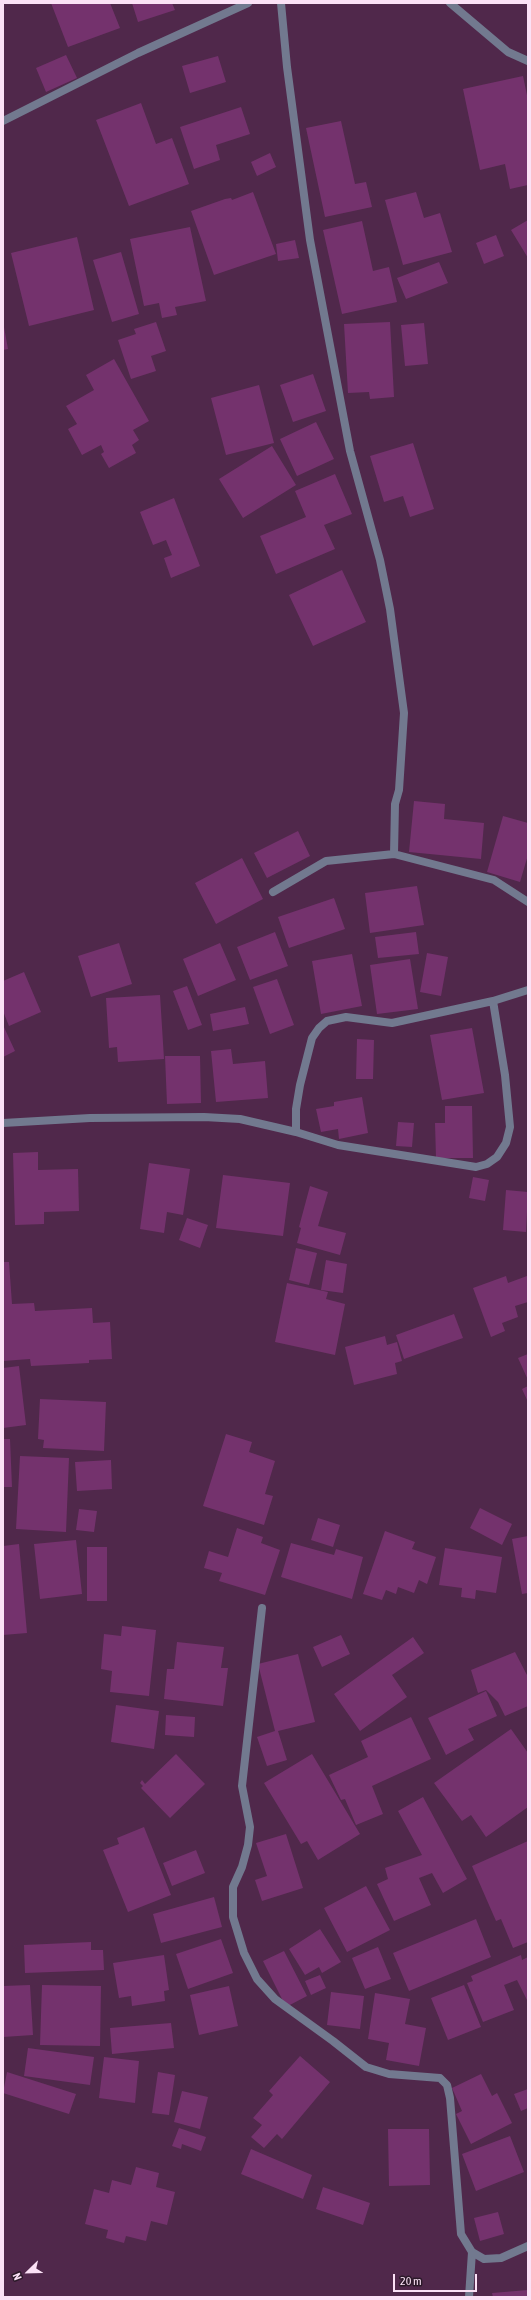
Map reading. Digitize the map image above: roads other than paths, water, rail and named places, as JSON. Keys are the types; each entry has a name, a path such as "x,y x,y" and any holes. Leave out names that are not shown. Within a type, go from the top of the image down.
{"street":[{"path":"3,121 138,53 248,3"},
{"path":"281,3 287,67 310,240 350,451 380,560 394,639 404,713 399,790 395,804 394,854"},
{"path":"450,3 508,52 528,61"},
{"path":"273,892 326,861 394,854 494,880 528,902"},
{"path":"296,1132 296,1109 300,1085 312,1038 319,1028 327,1021 346,1017 392,1023 492,1001 528,990"},
{"path":"3,1123 90,1118 204,1117 240,1119 296,1132 338,1145 465,1167 476,1167 492,1161 497,1157 506,1143 510,1127 505,1075 492,1001"},
{"path":"262,1608 242,1786 250,1827 248,1845 242,1867 233,1887 233,1918 242,1946 256,1979 275,1999 333,2040 366,2067 389,2074 440,2078 447,2085 450,2098 461,2234 472,2252 484,2259 501,2258 528,2246"},
{"path":"469,2297 472,2252"}]}
